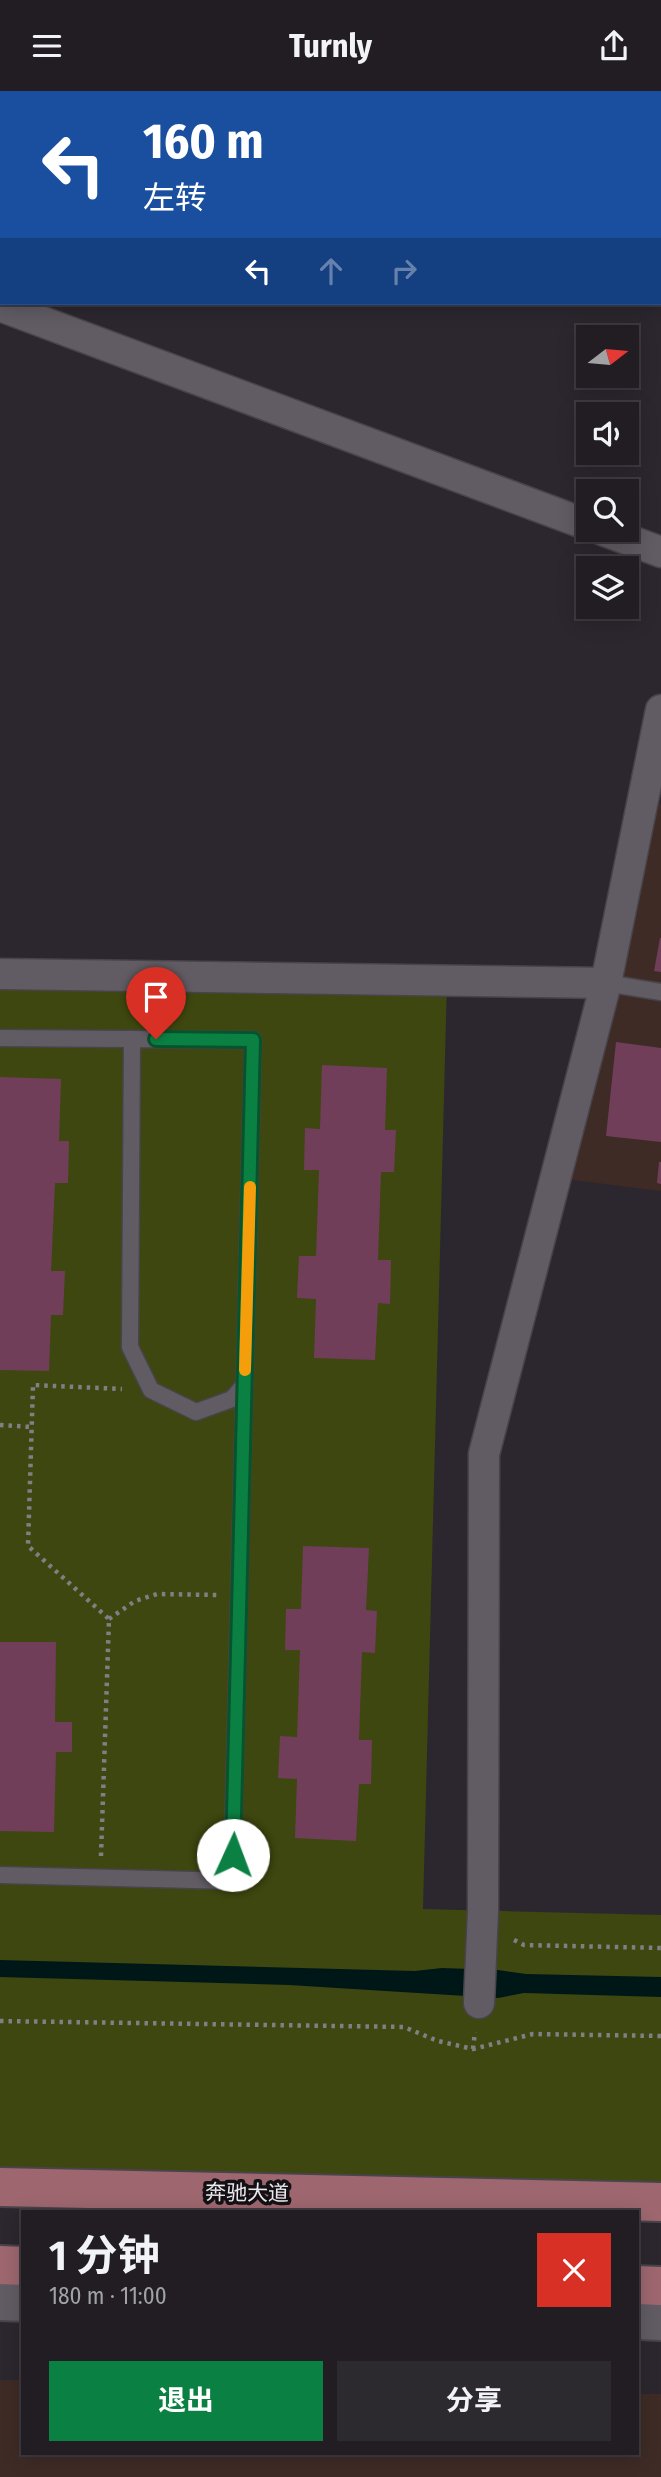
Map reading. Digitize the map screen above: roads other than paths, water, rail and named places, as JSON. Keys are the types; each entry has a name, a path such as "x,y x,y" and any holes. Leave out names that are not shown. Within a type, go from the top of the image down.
{"main road":[{"name":"奔驰大道","path":"0,2187 661,2202"},
{"path":"0,2265 21,2266"},
{"path":"639,2285 661,2286"}],"street":[{"path":"0,306 576,521"},
{"path":"634,542 661,552"},
{"path":"479,2003 482,1923 484,1454 606,983 661,710"},
{"path":"0,974 606,983"},
{"path":"0,2301 21,2302"},
{"path":"639,2320 661,2321"}],"lane":[{"path":"606,983 661,992"},
{"path":"0,1038 253,1040 232,1881 0,1875"},
{"path":"132,1039 130,1347 151,1390 195,1412 232,1399 245,1384"}]}
